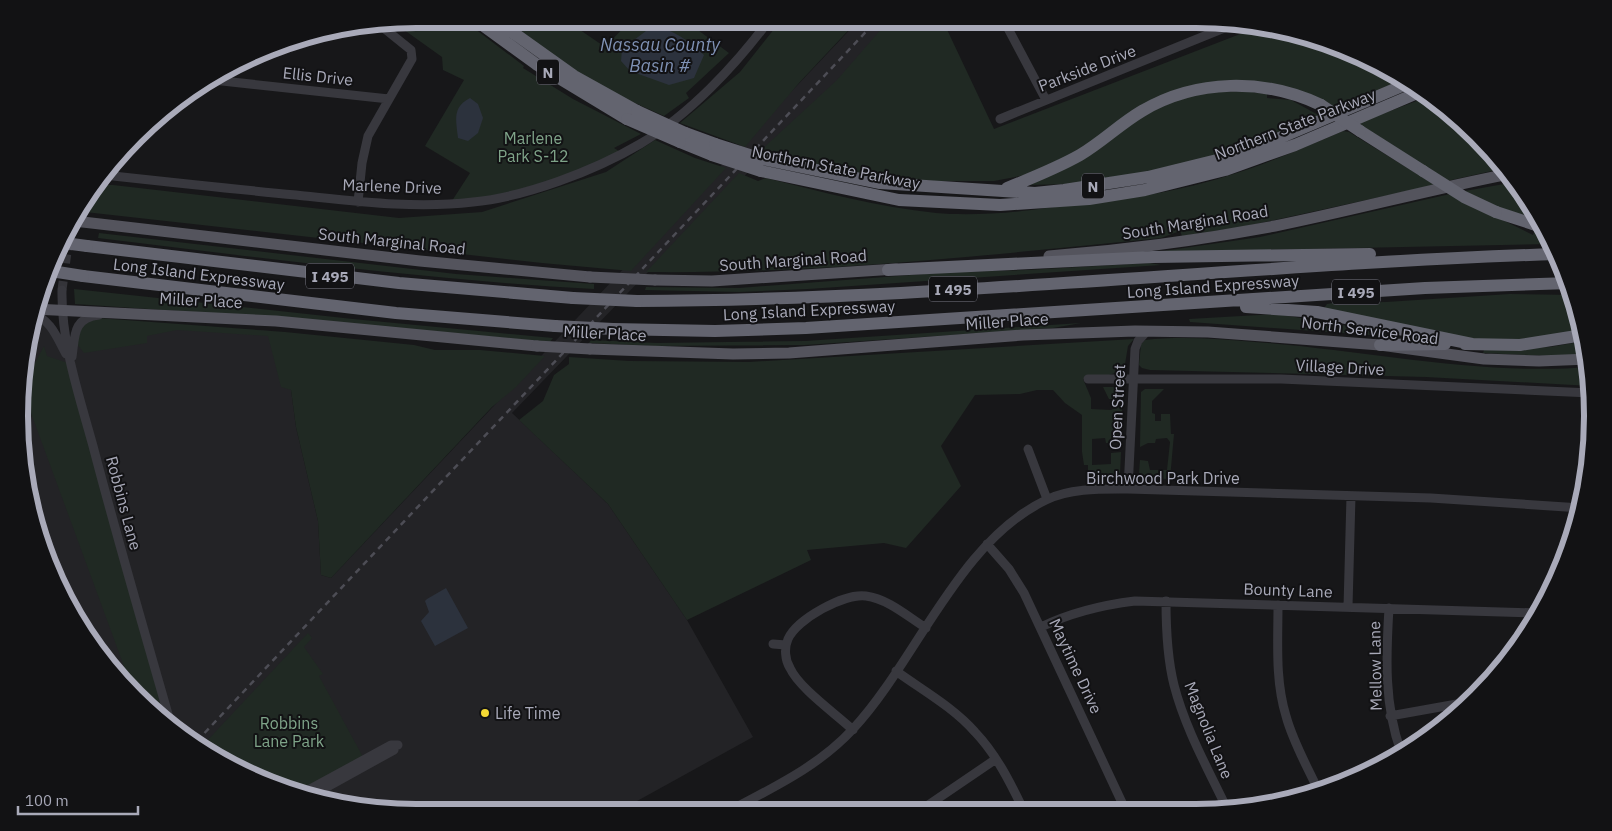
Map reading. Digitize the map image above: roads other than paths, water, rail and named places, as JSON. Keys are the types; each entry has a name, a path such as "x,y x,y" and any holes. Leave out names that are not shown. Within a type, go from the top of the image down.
{"highway":[{"name":"Northern State Parkway","path":"486,28 536,64 632,115 683,138 761,165 899,200 1000,204 1089,199 1168,185 1225,170 1295,145 1414,94"},
{"name":"Northern State Parkway","path":"507,28 632,115"},
{"path":"1005,189 1081,154 1142,111 1181,93 1207,87 1240,85 1278,90 1321,105 1464,197 1496,212 1534,224"},
{"name":"Northern State Parkway","path":"761,165 880,183 948,188 1005,189 1035,193 1104,185 1148,177 1216,160 1270,142 1401,86"},
{"name":"Long Island Expressway","path":"68,244 399,283 573,298 637,301 804,298 1414,259 1549,254"},
{"path":"888,270 1153,257 1386,254 1414,259"},
{"name":"Long Island Expressway","path":"55,272 396,313 555,326 715,331 806,328 1425,288 1561,283"},
{"path":"1156,306 1253,307 1317,312 1472,344"},
{"path":"1380,345 1520,344 1576,336"}],"main road":[{"name":"South Marginal Road","path":"79,222 420,261 590,277 712,281 888,270 1120,250 1195,240 1277,225 1501,176"},
{"path":"42,310 61,312"},
{"name":"Miller Place","path":"61,312 128,313 276,321 537,346 733,354 789,353 1023,335 1147,331"},
{"name":"North Service Road","path":"1147,331 1208,332 1380,345 1484,359 1539,361 1580,359"}],"street":[{"name":"Marlene Drive","path":"111,176 358,202 426,205 473,202 505,197 543,187 640,144 664,127 724,75 763,28"},
{"path":"1008,28 1046,100"},
{"name":"Parkside Drive","path":"1000,119 1224,28"},
{"path":"358,202 364,148 368,136 409,65 412,53 384,29"},
{"name":"Ellis Drive","path":"219,81 389,99"},
{"name":"Robbins Lane","path":"62,290 62,323 71,364 114,525 168,714"},
{"path":"71,364 78,324 84,318 97,315 128,313"},
{"path":"41,317 50,325 71,364"},
{"name":"Open Street","path":"1128,489 1132,378 1135,349 1138,341 1147,331"},
{"name":"Village Drive","path":"1088,378 1281,379 1584,393"},
{"path":"1028,448 1047,499"},
{"name":"Birchwood Park Drive","path":"742,804 797,775 831,751 853,730 987,544 1016,518 1047,499 1093,490 1128,489 1432,498 1573,507"},
{"path":"1348,607 1351,496"},
{"name":"Maytime Drive","path":"987,544 1009,569 1041,627 1123,804"},
{"path":"853,730 798,680 789,668 786,645 789,637 800,624 833,604 858,596 880,599 926,628"},
{"name":"Bounty Lane","path":"1041,627 1078,611 1135,601 1531,613"},
{"name":"Magnolia Lane","path":"1166,601 1168,656 1174,685 1195,742 1224,803"},
{"path":"1278,605 1278,668 1281,694 1295,740 1316,785"},
{"name":"Mellow Lane","path":"1389,608 1387,691 1390,716 1399,746"},
{"path":"773,644 786,645"},
{"path":"896,671 964,720 996,759 1020,804"},
{"path":"1390,716 1455,704"},
{"path":"311,789 392,745 398,745 394,750 319,791"},
{"path":"930,804 996,759"}],"water":[{"name":"Nassau County Basin #","path":"650,28 663,28 681,37 704,55 694,78 669,85 630,71 621,61 622,49"},
{"path":"470,98 478,104 483,118 478,133 468,141 458,138 456,120 460,106"},
{"path":"446,588 468,628 435,646 421,621 429,612 425,601"}],"tunnel":[{"path":"62,290 68,244"}],"railway":[{"path":"200,738 870,28"}],"place":[{"name":"Life Time","path":"485,713"}],"park label":[{"name":"Marlene Park S-12","path":"533,147"},
{"name":"Robbins Lane Park","path":"289,732"}]}
